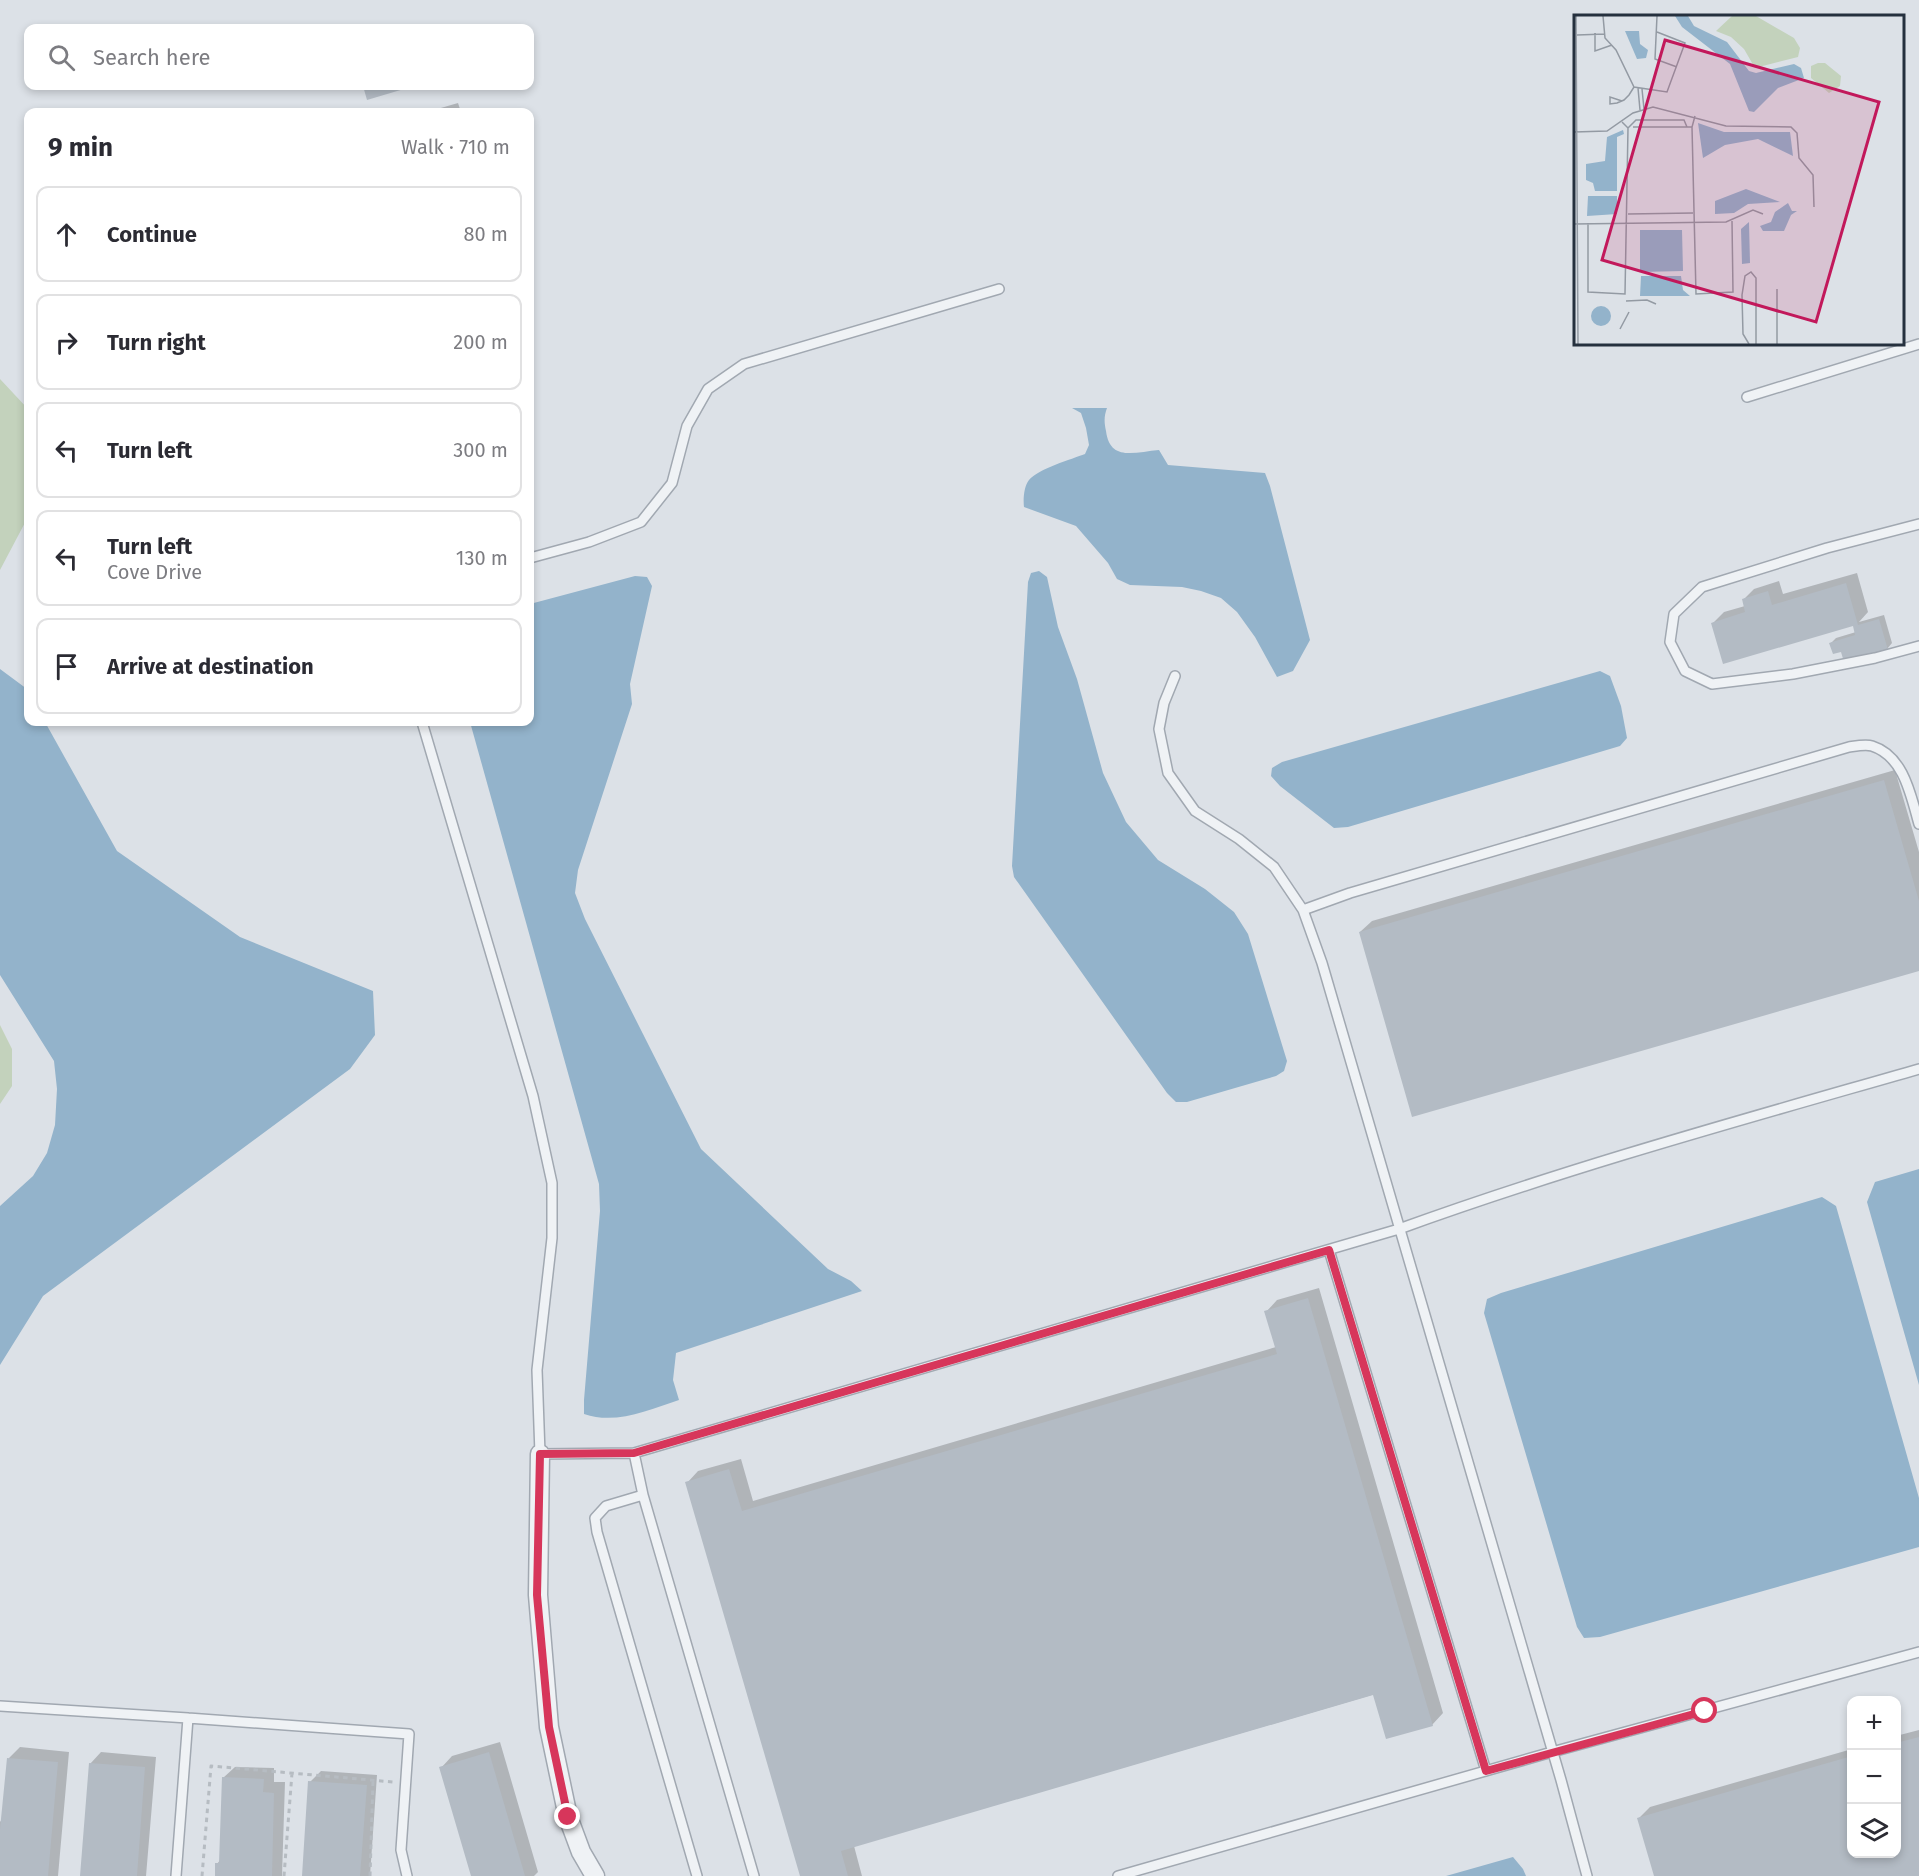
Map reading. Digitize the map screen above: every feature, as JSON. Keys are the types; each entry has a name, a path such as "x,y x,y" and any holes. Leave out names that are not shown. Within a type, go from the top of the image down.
{"street":[{"path":"540,1454 537,1595 549,1727 568,1817 581,1852 595,1876"}],"lane":[{"path":"534,557 589,542 641,522 672,483 687,426 708,389 744,364 999,289"},
{"path":"1747,398 1919,344"},
{"path":"1919,524 1827,548 1702,587 1674,614 1670,642 1685,671 1712,684 1793,674 1875,658 1919,646"},
{"path":"1175,676 1164,703 1159,729 1168,773 1195,811 1239,839 1274,867 1303,910 1322,963 1587,1876"},
{"path":"423,726 533,1096 552,1183 552,1238 537,1370 540,1454 634,1453 1400,1229 1454,1209 1655,1144 1919,1069"},
{"path":"1303,910 1350,893 1849,747 1870,745 1889,754 1900,769 1919,824"},
{"path":"1329,1250 1486,1771"},
{"path":"634,1453 643,1495 754,1876"},
{"path":"643,1495 606,1506 595,1518 597,1532 697,1876"},
{"path":"1118,1876 1552,1752 1919,1652"},
{"path":"0,1706 409,1734 401,1850 407,1876"},
{"path":"176,1876 188,1718"}],"path":[{"path":"202,1876 212,1766 406,1784"},
{"path":"284,1876 292,1773"},
{"path":"370,1876 373,1780"}],"green space":[{"path":"0,379 24,405 24,525 0,570"},
{"path":"0,1025 12,1049 12,1086 0,1104"}],"water":[{"path":"1072,408 1107,408 1105,428 1108,441 1118,451 1133,453 1159,450 1168,465 1265,473 1310,640 1293,671 1277,677 1255,637 1237,612 1221,598 1182,587 1130,585 1117,579 1108,563 1076,526 1024,507 1026,486 1033,476 1047,468 1085,454 1089,445 1086,428 1081,413"},
{"path":"1039,571 1047,577 1058,627 1077,679 1103,773 1126,822 1158,860 1205,889 1234,912 1248,934 1287,1061 1284,1071 1276,1076 1187,1102 1176,1102 1167,1093 1014,877 1012,866 1028,582 1031,573"},
{"path":"635,576 647,577 652,586 630,684 632,704 578,870 575,893 585,919 701,1149 828,1269 851,1281 862,1291 676,1353 673,1380 679,1400 644,1412 620,1417 596,1417 584,1414 600,1211 599,1184 471,726 534,726 534,603"},
{"path":"0,669 24,687 24,726 47,726 117,851 240,937 373,991 375,1035 350,1069 43,1296 0,1365 0,1206 33,1176 47,1153 55,1125 57,1089 54,1061 0,975"},
{"path":"1600,671 1610,676 1621,706 1627,738 1620,746 1348,827 1334,828 1280,786 1271,776 1272,768 1282,762"},
{"path":"1919,1169 1919,1385 1867,1202 1875,1182"},
{"path":"1822,1197 1836,1206 1919,1498 1919,1547 1600,1637 1584,1638 1577,1627 1484,1313 1487,1299"},
{"path":"1513,1857 1526,1876 1446,1876"}],"building":[{"path":"364,90 401,90 367,100"},
{"path":"1846,583 1858,625 1879,619 1888,650 1844,662 1841,652 1833,654 1829,643 1855,635 1853,626 1723,664 1711,623 1745,612 1742,599 1768,591 1772,605"},
{"path":"1884,780 1919,901 1919,971 1412,1117 1359,932"},
{"path":"1308,1298 1433,1726 1386,1739 1373,1695 841,1851 848,1876 800,1876 685,1482 729,1469 742,1511 1277,1354 1264,1311"},
{"path":"1919,1737 1919,1876 1654,1876 1637,1818 1847,1757 1847,1858 1901,1858 1901,1742"},
{"path":"489,1752 525,1876 471,1876 439,1767"},
{"path":"7,1758 58,1762 48,1876 0,1876 0,1829"},
{"path":"89,1763 145,1767 137,1876 80,1876"},
{"path":"222,1777 264,1779 263,1792 274,1793 272,1876 215,1876 215,1863 219,1863"},
{"path":"308,1781 367,1785 360,1876 302,1876"}],"route":[{"path":"568,1817 549,1727 537,1595 540,1454 634,1453 1329,1250 1486,1771 1705,1711"}]}
